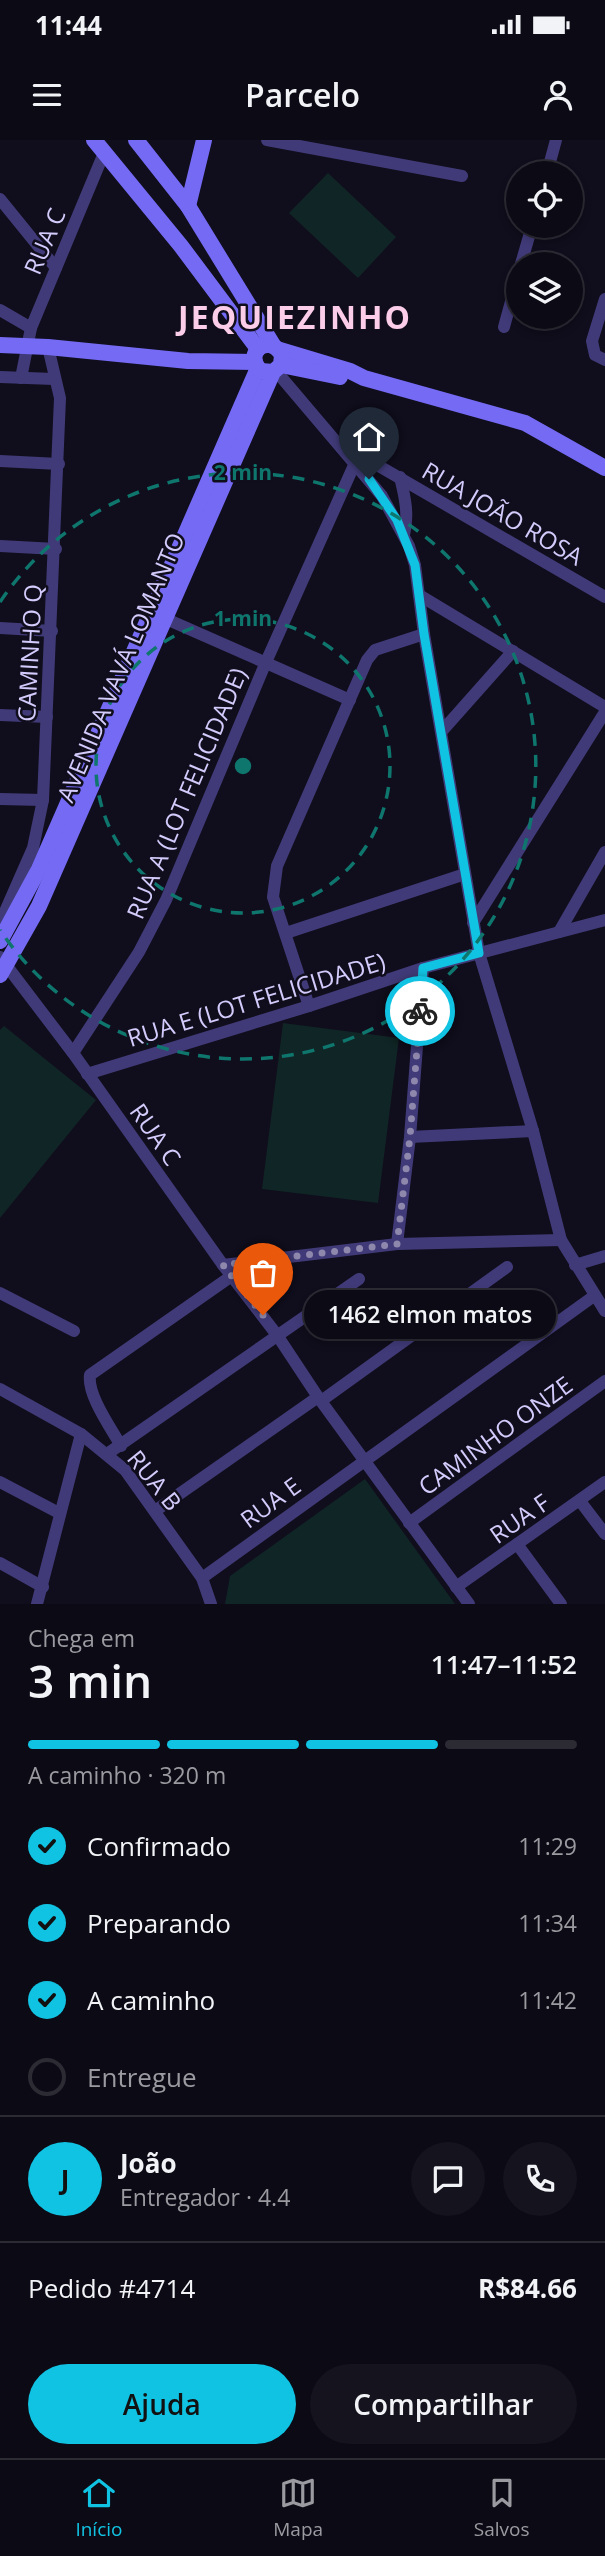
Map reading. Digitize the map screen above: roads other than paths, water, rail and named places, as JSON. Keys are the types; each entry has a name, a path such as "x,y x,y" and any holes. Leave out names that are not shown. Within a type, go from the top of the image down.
{"street":[{"path":"136,140 188,205 269,360"},
{"path":"188,205 204,140"},
{"path":"267,140 462,176"},
{"path":"550,161 556,140"},
{"path":"99,146 269,360 382,496 404,535 415,565 424,634 479,953 533,1131 561,1240 605,1311"},
{"name":"RUA C","path":"22,378 31,328 99,146"},
{"path":"0,199 55,268"},
{"path":"605,299 592,341 595,355 605,360"},
{"path":"0,310 31,328"},
{"path":"504,327 506,320"},
{"path":"0,345 188,361 269,360 345,378 364,378 525,423 605,468"},
{"name":"CAMINHO Q","path":"4,918 33,848 43,800 60,398 48,347"},
{"name":"AVENIDA VAVÁ LOMANTO","path":"2,966 40,906 164,618 269,360"},
{"name":"AVENIDA VAVÁ LOMANTO","path":"0,941 4,918 39,869 269,360"},
{"path":"0,377 54,379"},
{"name":"RUA JOÃO ROSA","path":"342,450 353,451 400,477 605,597"},
{"path":"0,461 59,464"},
{"name":"RUA A (LOT FELICIDADE)","path":"73,1053 139,952 166,900 266,662 355,463"},
{"path":"400,477 407,522 404,535"},
{"path":"0,546 55,549"},
{"path":"419,595 605,710 473,923"},
{"path":"164,618 350,700"},
{"path":"0,628 52,631"},
{"path":"309,1006 273,897 277,866 367,660 375,650 424,634"},
{"path":"442,731 513,651"},
{"path":"0,715 47,717"},
{"path":"0,799 43,800"},
{"path":"559,932 605,852"},
{"path":"286,933 465,874"},
{"name":"RUA E (LOT FELICIDADE)","path":"87,1074 423,968 605,919"},
{"name":"RUA C","path":"2,966 73,1053 469,1604"},
{"path":"397,1244 410,1137 423,968"},
{"path":"410,1137 533,1131"},
{"path":"223,1265 397,1244 561,1240"},
{"path":"575,1265 605,1256"},
{"path":"155,1511 507,1267"},
{"path":"121,1446 92,1394 90,1375 233,1275"},
{"path":"107,1454 359,1279"},
{"path":"0,1293 74,1331"},
{"name":"RUA E","path":"202,1578 594,1296"},
{"name":"CAMINHO ONZE","path":"409,1523 605,1381"},
{"name":"RUA B","path":"0,1388 81,1434 125,1471 202,1578 211,1604"},
{"path":"37,1604 81,1434"},
{"path":"0,1482 59,1513"},
{"name":"RUA F","path":"456,1587 605,1482"},
{"path":"580,1501 605,1534"},
{"path":"517,1544 561,1604"},
{"path":"0,1563 43,1587"}],"place":[{"name":"1462 elmon matos","path":"263,1315"}],"district":[{"name":"JEQUIEZINHO","path":"295,316"}]}
